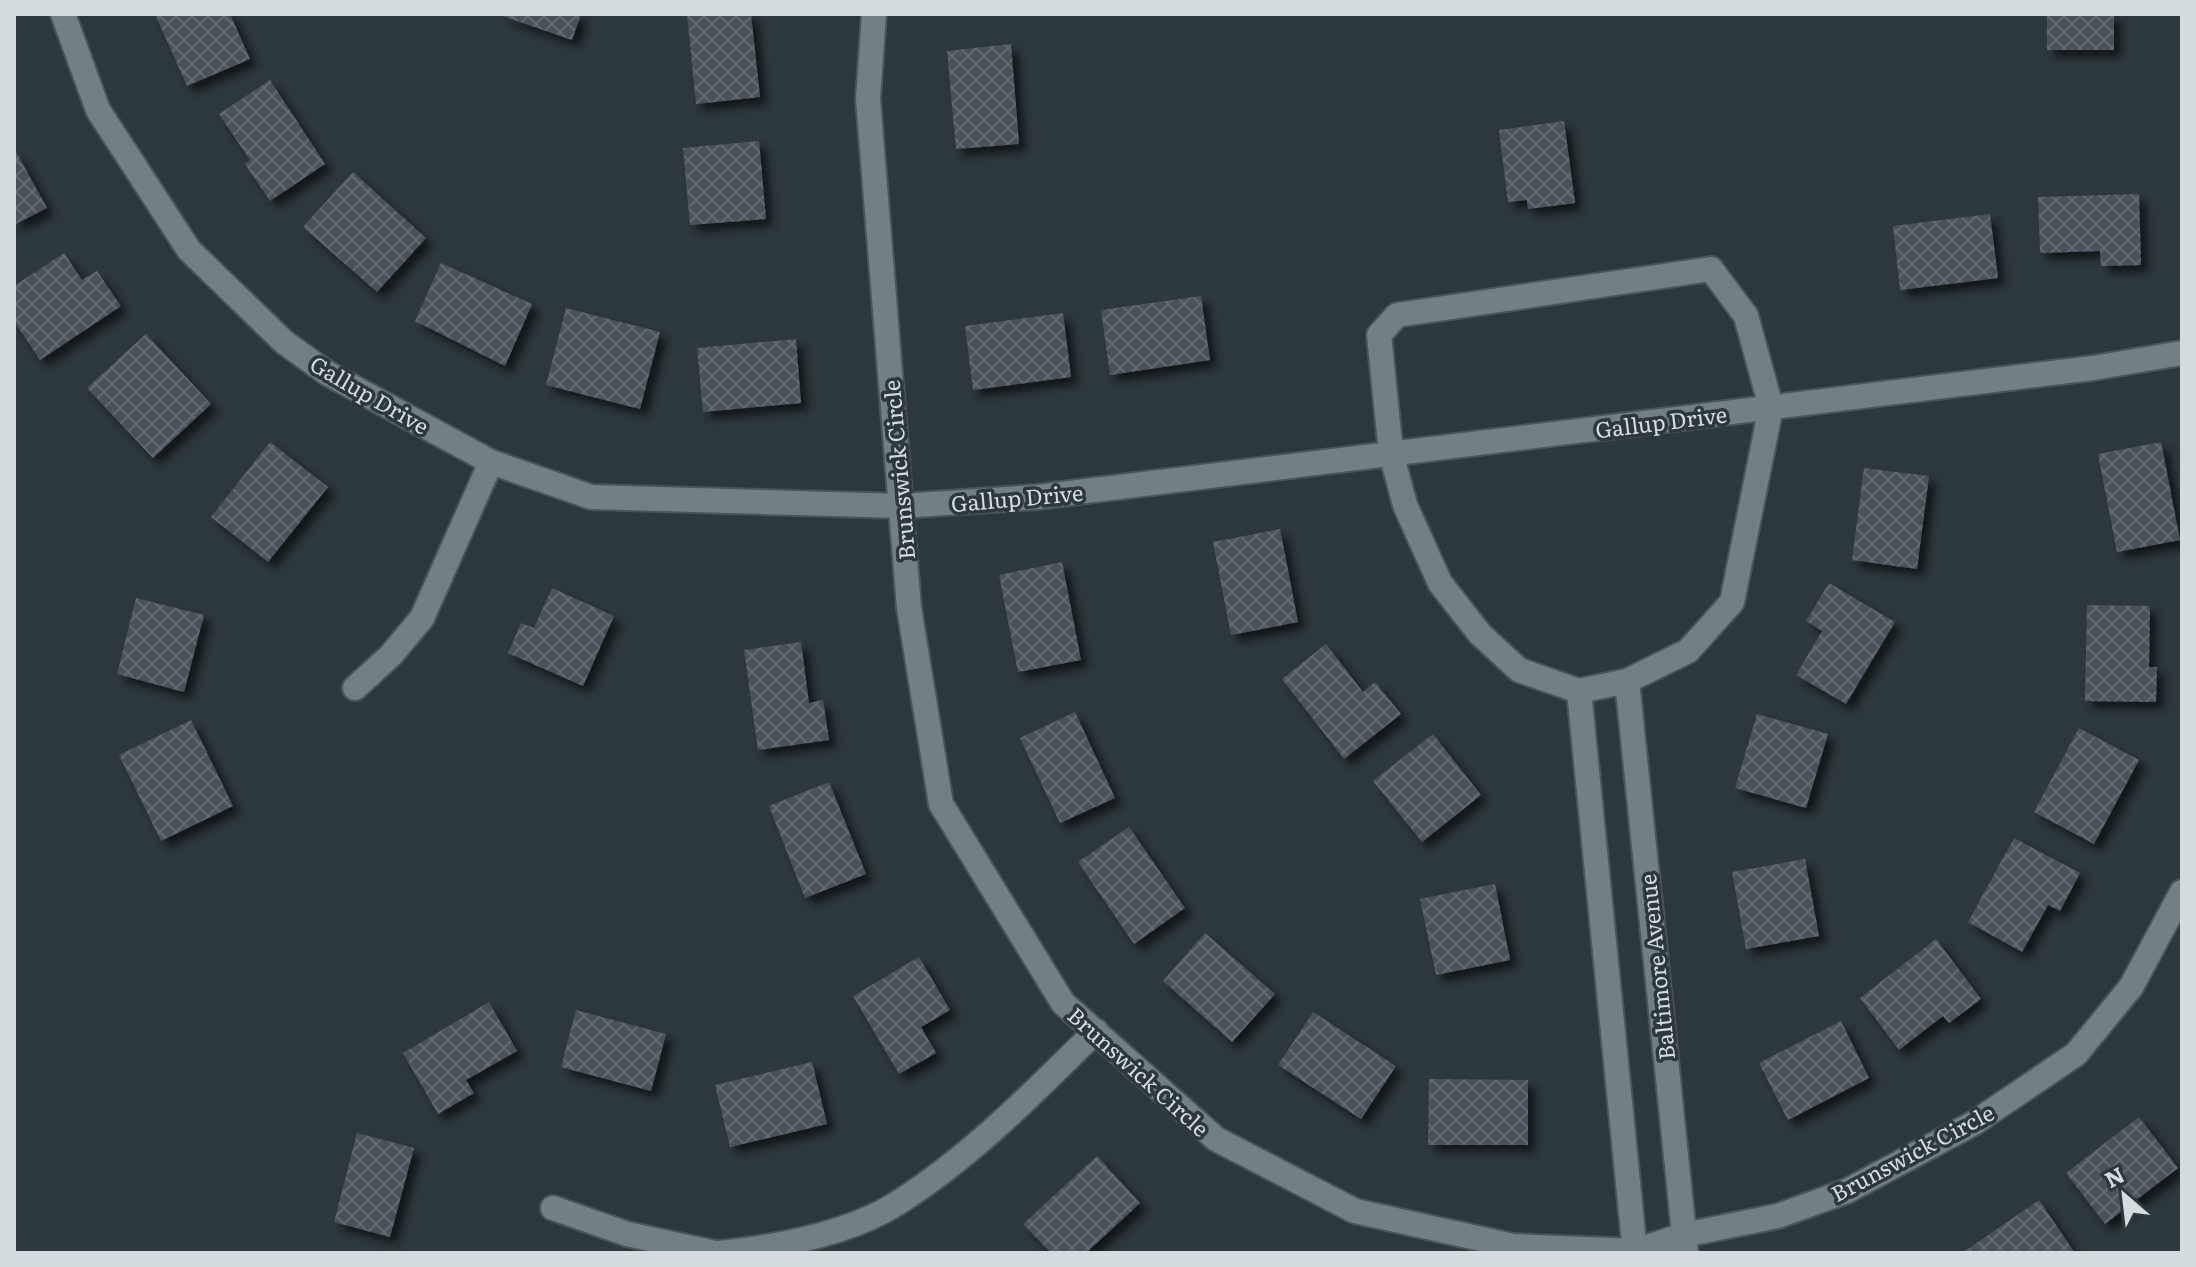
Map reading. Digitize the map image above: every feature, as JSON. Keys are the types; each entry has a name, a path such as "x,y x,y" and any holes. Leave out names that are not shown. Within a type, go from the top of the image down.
{"street":[{"name":"Gallup Drive","path":"63,14 98,110 189,250 284,342 327,373 491,462 591,497 901,506 1037,497 2093,368 2182,353"},
{"name":"Brunswick Circle","path":"874,14 868,99 909,608 941,804 1063,1003 1216,1139 1355,1211 1513,1246 1635,1252 1685,1244 1847,1191 1974,1123 2076,1054 2131,987 2182,892"},
{"path":"1711,269 1746,316 1771,407 1732,602 1688,651 1627,681 1579,691 1519,670 1480,634 1440,583 1405,505 1391,453 1379,335 1397,315 1711,269"},
{"path":"355,688 391,655 435,598 491,462"},
{"name":"Baltimore Avenue","path":"1627,681 1685,1244"},
{"path":"1579,691 1635,1252"},
{"path":"553,1208 627,1234 718,1253 811,1239 895,1205 990,1136 1096,1031"}],"building":[{"path":"155,14 230,14 250,59 187,86"},
{"path":"497,14 581,14 572,40"},
{"path":"687,14 751,14 760,97 696,104"},
{"path":"2047,14 2114,14 2114,50 2047,50"},
{"path":"1011,44 1019,144 956,149 947,51"},
{"path":"270,80 325,164 270,201 245,164 250,160 219,114"},
{"path":"1564,121 1575,203 1528,209 1527,200 1508,202 1499,130"},
{"path":"759,141 766,219 690,225 683,148"},
{"path":"14,148 47,208 14,225"},
{"path":"353,172 426,238 377,292 303,227"},
{"path":"2139,194 2141,265 2101,266 2100,251 2040,253 2038,197"},
{"path":"1990,214 1998,278 1900,290 1893,226"},
{"path":"64,253 82,280 97,271 121,306 40,360 14,321 14,286"},
{"path":"441,263 532,304 505,366 415,321"},
{"path":"1201,296 1210,360 1110,375 1101,310"},
{"path":"566,308 660,332 640,409 546,385"},
{"path":"1063,313 1071,377 973,390 965,326"},
{"path":"146,334 211,404 153,458 87,388"},
{"path":"796,339 801,403 703,412 697,348"},
{"path":"270,442 328,487 268,562 211,517"},
{"path":"2161,442 2180,540 2117,552 2098,454"},
{"path":"1864,468 1929,476 1917,569 1852,560"},
{"path":"1280,529 1298,622 1231,635 1213,542"},
{"path":"1062,562 1081,660 1018,672 999,575"},
{"path":"1829,583 1895,622 1846,704 1796,675 1822,631 1806,621"},
{"path":"552,588 614,616 583,686 508,653 521,623 534,628"},
{"path":"136,598 204,615 184,692 117,674"},
{"path":"2087,605 2150,606 2149,667 2157,667 2156,702 2085,701"},
{"path":"801,642 809,703 823,700 829,740 758,750 744,650"},
{"path":"1326,644 1363,692 1375,682 1401,714 1344,759 1282,679"},
{"path":"1075,712 1115,798 1060,823 1020,738"},
{"path":"1757,714 1828,734 1806,808 1735,788"},
{"path":"191,720 233,806 161,841 119,755"},
{"path":"2079,728 2139,760 2094,844 2034,812"},
{"path":"1433,734 1481,795 1422,842 1373,781"},
{"path":"829,782 866,874 805,898 769,806"},
{"path":"1129,827 1185,908 1134,944 1078,862"},
{"path":"2014,838 2080,873 2060,911 2048,905 2022,952 1968,922"},
{"path":"1805,859 1819,936 1746,949 1732,872"},
{"path":"1495,884 1510,960 1436,975 1420,899"},
{"path":"1205,933 1275,994 1232,1042 1163,981"},
{"path":"1936,939 1981,999 1949,1023 1943,1016 1899,1050 1860,998"},
{"path":"919,957 950,1010 921,1027 936,1053 899,1074 853,996"},
{"path":"489,1002 517,1051 466,1080 474,1093 438,1114 403,1053"},
{"path":"576,1010 666,1034 651,1091 561,1067"},
{"path":"1313,1012 1396,1066 1361,1119 1278,1065"},
{"path":"1841,1021 1869,1078 1788,1120 1759,1063"},
{"path":"812,1062 827,1124 730,1147 715,1085"},
{"path":"1429,1079 1528,1080 1528,1145 1428,1145"},
{"path":"2139,1117 2178,1168 2105,1224 2066,1173"},
{"path":"357,1133 414,1148 390,1237 334,1222"},
{"path":"1097,1156 1140,1203 1086,1253 1051,1253 1023,1224"},
{"path":"2039,1200 2075,1253 1962,1253"}]}
